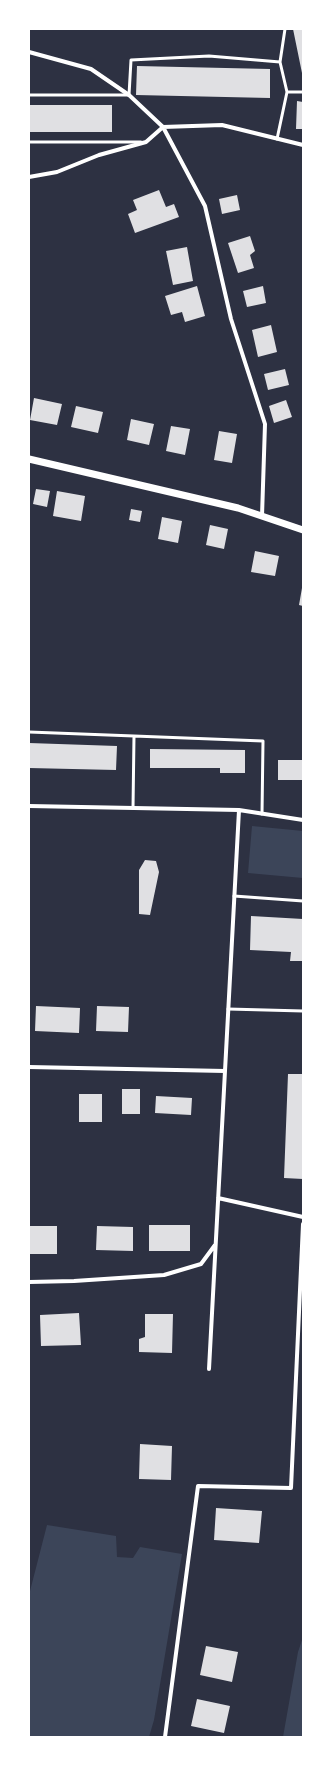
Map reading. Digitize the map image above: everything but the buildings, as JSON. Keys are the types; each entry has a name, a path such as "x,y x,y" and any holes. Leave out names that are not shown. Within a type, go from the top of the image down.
{"street":[{"path":"29,52 91,69 129,95 163,127 205,206 231,318 265,424 262,516"},
{"path":"29,178 57,172 99,155 146,142 163,127 222,125 303,146"},
{"path":"29,459 238,508 303,530"},
{"path":"29,806 239,810 303,820"},
{"path":"209,1369 239,810"},
{"path":"29,1066 225,1071"},
{"path":"218,1198 303,1218"},
{"path":"165,1737 198,1486 291,1488 303,1224"},
{"path":"29,1282 74,1281 164,1275 201,1264 215,1245"}],"lane":[{"path":"276,139 287,92 280,62 285,29"},
{"path":"29,95 129,95 131,60 209,56 280,62"},
{"path":"287,92 303,92"},
{"path":"29,142 146,142"},
{"path":"29,732 263,741 262,814"},
{"path":"134,736 134,808"},
{"path":"234,896 303,901"},
{"path":"228,1009 303,1011"}],"shaded area":[{"path":"252,826 303,831 303,878 248,873"},
{"path":"47,1525 116,1536 117,1557 133,1558 140,1547 182,1554 154,1720 149,1737 29,1737 29,1595"},
{"path":"303,1637 303,1737 283,1737 298,1652"}]}
